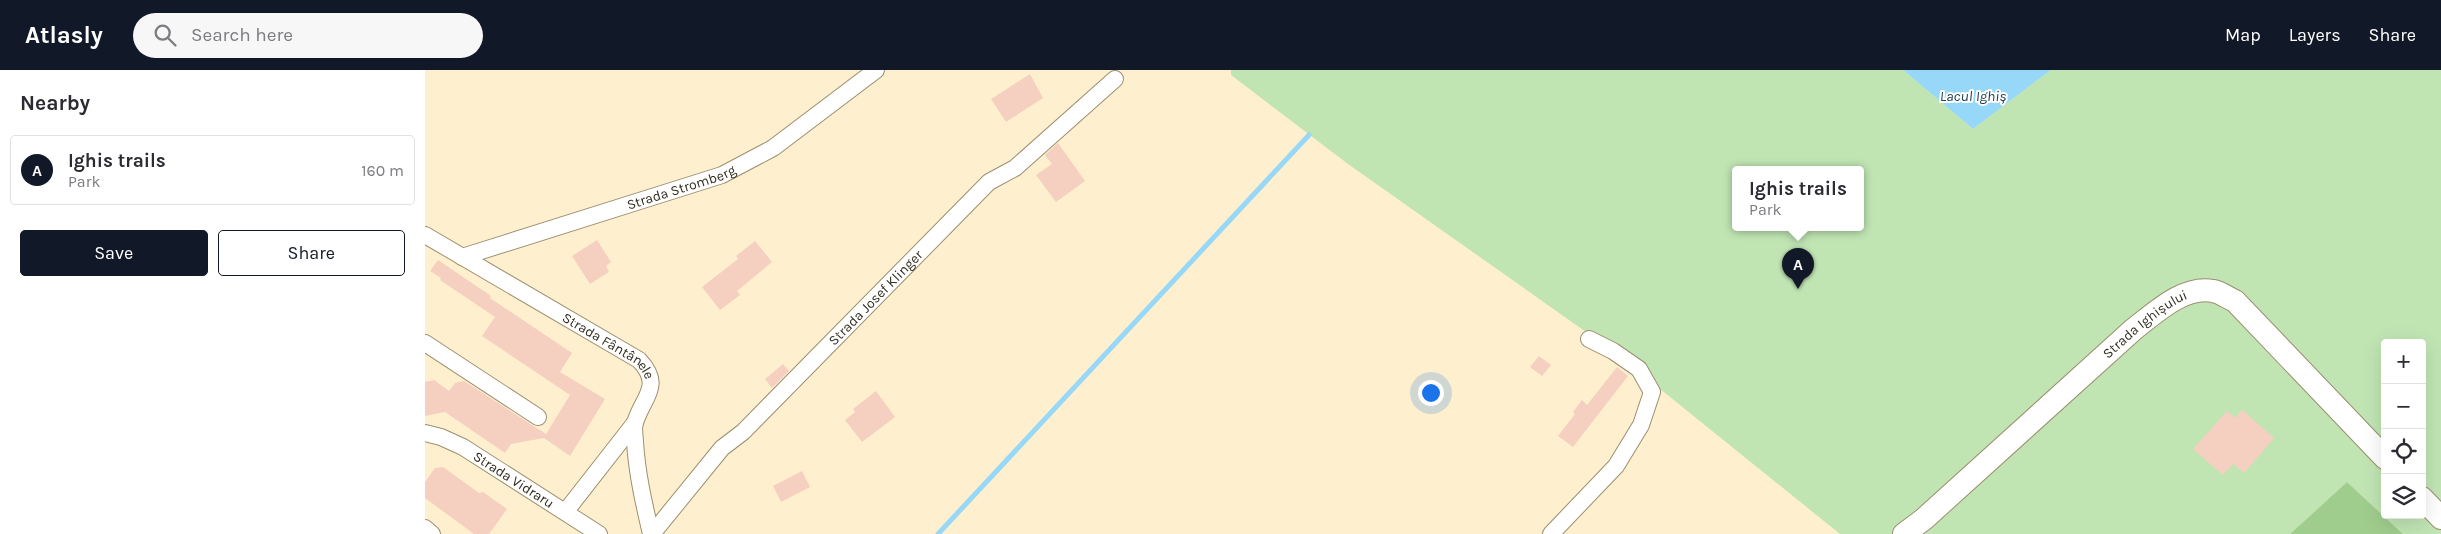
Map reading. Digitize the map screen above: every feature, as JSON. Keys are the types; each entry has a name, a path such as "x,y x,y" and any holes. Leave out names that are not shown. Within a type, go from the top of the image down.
{"street":[{"name":"Strada Stromberg","path":"462,257 730,171 773,148 876,70"},
{"name":"Strada Josef Klinger","path":"651,534 722,448 743,432 989,182 1015,168 1115,79"},
{"name":"Strada Fântânele","path":"425,235 639,360 649,373 650,387 634,424 636,464 651,534"},
{"name":"Strada Ighișului","path":"1904,534 1924,519 2161,308 2194,292 2213,291 2235,301 2381,454"},
{"path":"1551,534 1615,466 1641,425 1652,392 1639,369 1613,351 1589,339"},
{"path":"425,343 538,418"},
{"path":"566,511 634,424"},
{"name":"Strada Vidraru","path":"425,433 441,437 463,447 566,511 599,534"},
{"path":"2426,502 2441,518"},
{"path":"425,528 432,534"}],"green space":[{"path":"1231,70 1903,70 1973,129 2051,70 2441,70 2441,534 2403,534 2387,519 2426,519 2426,339 2381,339 2381,514 2347,482 2290,534 1840,534 1613,351 1348,164 1231,75"},
{"path":"2347,482 2381,514 2381,519 2387,519 2403,534 2290,534"}],"water":[{"name":"Lacul Ighiș","path":"1903,70 2051,70 1973,129"}],"building":[{"path":"1030,74 1043,98 1006,122 991,99"},
{"path":"1058,143 1085,181 1056,202 1036,175 1052,164 1045,155"},
{"path":"597,240 611,262 606,266 609,272 590,284 572,256"},
{"path":"755,241 772,262 737,291 740,295 720,310 702,287 738,259 736,256"},
{"path":"438,260 491,296 490,298 572,353 560,372 605,399 570,456 544,438 511,444 505,453 445,412 425,416 425,382 434,380 449,391 455,383 464,381 546,434 570,395 482,336 495,317 440,280 441,278 430,271"},
{"path":"1539,356 1551,365 1542,376 1530,367"},
{"path":"783,364 789,371 772,388 765,379"},
{"path":"1617,367 1628,376 1573,447 1558,436 1575,414 1573,412 1582,400 1587,405"},
{"path":"876,391 895,417 862,442 845,420 855,412 853,409"},
{"path":"2242,410 2274,438 2244,473 2233,464 2223,475 2193,449 2227,411 2235,418"},
{"path":"443,467 479,493 483,492 507,509 489,534 474,534 425,498 425,482 435,468"},
{"path":"802,471 810,487 781,502 773,486"}],"waterway":[{"path":"938,534 1309,135"}],"place":[{"name":"Ighis trails","path":"1798,289"}]}
